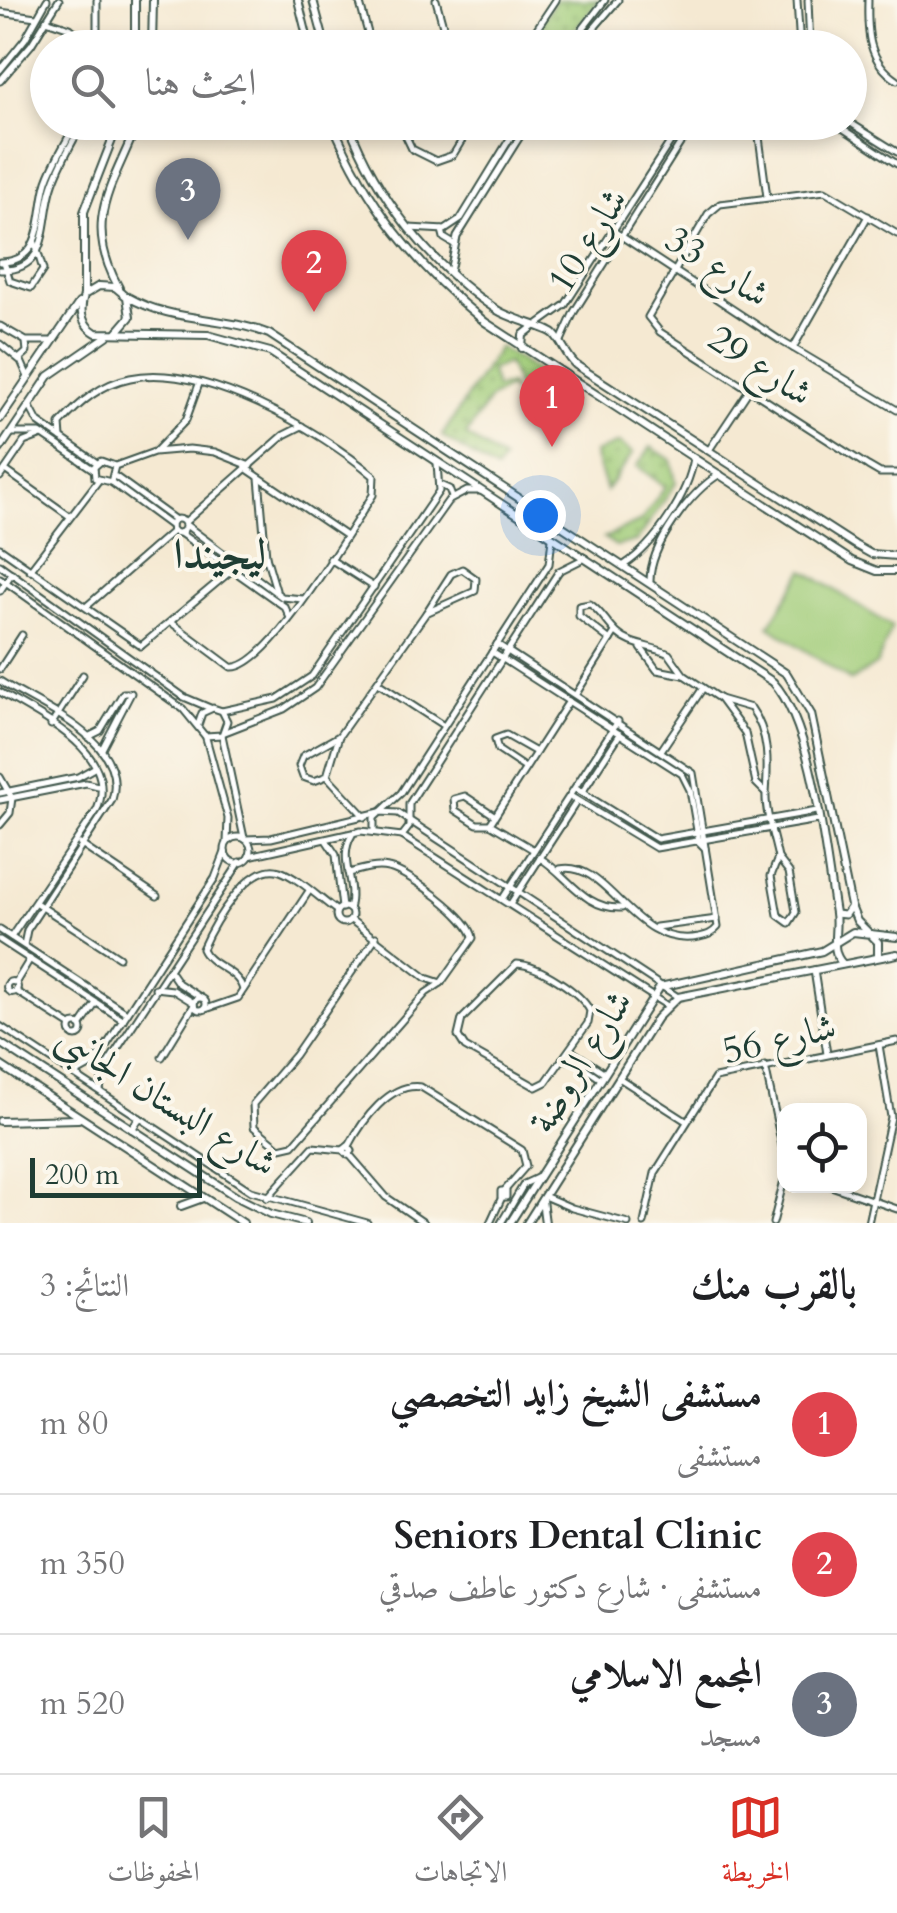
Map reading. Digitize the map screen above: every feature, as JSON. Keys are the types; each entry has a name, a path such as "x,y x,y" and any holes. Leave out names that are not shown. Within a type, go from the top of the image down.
{"street":[{"path":"38,30 59,0"},
{"path":"96,30 97,0"},
{"path":"135,30 136,0"},
{"path":"152,30 153,0"},
{"path":"298,0 306,30"},
{"path":"314,0 322,30"},
{"path":"359,0 367,30"},
{"path":"436,0 444,30"},
{"path":"536,30 556,0"},
{"path":"582,30 606,0"},
{"path":"593,30 618,0"},
{"path":"798,0 799,30"},
{"path":"808,0 809,30"},
{"path":"868,0 871,50 878,65 897,80"},
{"path":"0,70 25,39 46,2 52,10"},
{"path":"0,12 36,17 72,30"},
{"path":"0,80 30,41"},
{"path":"867,133 897,152"},
{"path":"69,140 48,177 34,243 25,255 2,262 3,270 15,285 31,288 43,270 40,251 52,187 72,140"},
{"path":"112,140 84,212 81,310 87,326 114,333 208,335 255,346 764,674 788,702 798,724 835,914 836,957 843,964"},
{"path":"131,140 99,218 105,261 127,297 174,316 242,325 269,334 787,674 807,702 850,906 857,921 878,942 878,957"},
{"path":"340,140 354,171 398,239 449,292 522,348 860,565 897,571"},
{"path":"356,140 370,169 409,228 450,272 491,306 518,323 548,329 576,365 864,551 897,556"},
{"path":"407,140 412,150 436,161 453,155 463,140"},
{"path":"450,272 454,244 510,140"},
{"path":"409,228 442,230 460,220 517,140"},
{"name":"شارع 10","path":"534,327 564,304 671,140"},
{"name":"شارع 10","path":"561,344 567,324 684,140"},
{"path":"759,140 767,197"},
{"path":"860,140 897,164"},
{"path":"673,270 711,209 767,197 825,191 897,234"},
{"path":"793,348 868,216"},
{"path":"442,230 444,238 454,244"},
{"name":"شارع 33","path":"612,230 793,348 897,410"},
{"path":"34,243 40,251"},
{"path":"3,270 25,266 40,251"},
{"name":"شارع 29","path":"673,270 649,311 650,323 875,470 897,473"},
{"path":"0,419 84,297 99,286 120,289"},
{"path":"0,449 62,364 114,333 130,317 127,297"},
{"path":"0,326 26,341 50,342"},
{"path":"522,348 523,335 534,327"},
{"path":"18,359 27,352 26,341"},
{"path":"0,344 18,359 28,377"},
{"path":"548,365 558,359 561,344"},
{"path":"57,439 62,421 82,401 114,383 149,376 200,384 252,399 302,426 369,471 377,482 290,619 249,664 237,668 172,623"},
{"path":"154,452 191,412 200,384"},
{"path":"708,452 749,390"},
{"path":"29,405 35,419 95,467 98,482"},
{"path":"372,421 379,417 378,407"},
{"path":"284,436 288,418"},
{"path":"27,431 35,419"},
{"path":"395,437 400,420"},
{"path":"87,606 174,527 185,524 284,436 302,426"},
{"path":"180,428 188,448"},
{"path":"10,434 27,431 57,439"},
{"path":"0,477 24,442 43,435"},
{"path":"115,466 154,452 188,448 230,458 346,536"},
{"path":"230,458 237,477"},
{"path":"624,566 644,550 687,484 694,458"},
{"path":"95,467 105,460 115,466"},
{"path":"2,567 184,697 222,711 277,699 312,676 374,587 440,486 436,460"},
{"path":"114,480 115,466"},
{"path":"5,470 68,514"},
{"path":"650,581 653,558 701,487 720,474"},
{"path":"259,478 266,556 279,597"},
{"path":"30,570 68,514 98,482 114,480 232,570 279,597 303,598"},
{"path":"440,486 449,489 452,498"},
{"path":"263,500 278,490"},
{"path":"204,736 223,734 292,704 322,681 452,498 466,491 484,492"},
{"path":"777,511 785,508 786,500"},
{"path":"801,527 801,518 807,513"},
{"path":"174,527 185,524"},
{"path":"185,524 279,597 290,619"},
{"path":"374,830 373,822 395,799 552,558 552,536"},
{"path":"0,548 87,606 133,644 148,643 232,570"},
{"path":"250,573 266,556"},
{"path":"552,558 563,566"},
{"path":"402,836 408,804 563,566 586,558"},
{"path":"330,559 374,587"},
{"path":"0,591 2,567"},
{"path":"327,776 308,780 300,772 300,760 338,736 451,574 462,569 473,574 476,585 471,596 426,613"},
{"path":"2,579 12,573"},
{"path":"2,579 139,677 198,725 228,818 228,842 215,878 95,1062 74,1074"},
{"path":"610,640 579,616 579,606 590,604 604,614 616,632 640,647 669,654 684,675 720,699 746,733 756,784 766,792"},
{"path":"694,610 698,620 695,630"},
{"path":"714,623 716,644"},
{"path":"576,694 616,632"},
{"path":"0,670 22,635"},
{"path":"497,644 662,749 684,764 696,779 717,918 714,933 669,938 622,908 610,890 580,870 560,869 540,858"},
{"path":"640,647 657,670 684,675"},
{"path":"492,652 686,779 698,833 704,843"},
{"path":"51,725 84,676"},
{"path":"88,737 100,731 139,677"},
{"path":"0,681 102,749 113,768 115,789 39,905 24,945"},
{"path":"378,683 444,726"},
{"path":"662,749 703,688"},
{"path":"0,692 88,751 100,802 79,843"},
{"path":"102,749 131,699 128,692"},
{"path":"720,699 744,704 762,726 770,772 766,792 772,829 778,858 788,872 796,912 789,923 780,919 771,876 778,858"},
{"path":"490,824 569,701"},
{"path":"198,725 202,714 213,708"},
{"path":"222,711 227,721 223,734 249,856"},
{"path":"503,898 618,721"},
{"path":"511,903 625,726"},
{"path":"525,768 498,750 496,738 506,734 536,752"},
{"path":"327,776 338,736"},
{"path":"0,800 78,777 94,768"},
{"path":"327,776 364,817"},
{"path":"0,777 11,794 10,813 0,825"},
{"path":"0,792 11,794 86,783 98,786"},
{"path":"575,788 652,838 816,811"},
{"path":"494,815 465,796 454,799 455,810 477,824 490,824 534,850"},
{"path":"570,796 650,846 704,843 818,820"},
{"path":"395,799 408,804"},
{"path":"228,842 271,838 380,812 408,819 678,996"},
{"path":"100,1090 100,1076 240,862 249,856 355,832 374,830 402,836 666,1005"},
{"path":"343,909 342,864 355,832"},
{"path":"323,838 348,873 339,922 351,920"},
{"path":"79,843 157,896"},
{"path":"225,852 230,860 240,862"},
{"path":"348,873 378,867 395,870 468,922 471,944 441,983 426,994 291,1147 277,1147 254,1128 253,1104 295,1055 376,937"},
{"path":"560,869 570,886 589,898 604,906 622,908"},
{"path":"243,990 240,980 206,957 202,948 236,892 258,874 274,870 343,909 351,920 426,978 441,983"},
{"path":"189,1018 234,1000 309,891"},
{"path":"10,937 39,905"},
{"path":"39,905 118,957"},
{"path":"835,914 845,915 850,906"},
{"path":"654,928 717,918"},
{"path":"0,930 136,1018"},
{"name":"شارع الروضة","path":"510,1223 660,986 822,950 853,932 897,937"},
{"path":"0,940 132,1026"},
{"name":"شارع الروضة","path":"527,1223 666,1005 678,996 897,954"},
{"path":"30,959 16,987 72,1026 81,1026"},
{"path":"523,963 588,1005 588,1022 562,1059 546,1082 532,1087 466,1047 458,1036 459,1024 507,970 523,963"},
{"path":"168,968 203,1010"},
{"path":"814,970 827,1054"},
{"path":"240,980 251,978"},
{"path":"426,978 426,994"},
{"path":"156,988 217,1006"},
{"path":"72,1026 75,1036 82,1032 81,1026 101,995"},
{"path":"162,1057 198,1001"},
{"name":"شارع البستان الجانبى","path":"0,1026 266,1198 367,1223"},
{"path":"14,1052 22,1040"},
{"name":"شارع 56","path":"644,1223 652,1180 714,1078 897,1041"},
{"path":"0,1043 252,1206 306,1223"},
{"path":"868,1223 892,1117 879,1044"},
{"path":"570,1049 603,1076"},
{"path":"562,1059 575,1061 603,1076"},
{"path":"0,1065 243,1223"},
{"path":"765,1066 777,1122"},
{"path":"619,1078 686,1121"},
{"path":"347,1150 392,1093 406,1086 421,1087 522,1150 526,1166 490,1223"},
{"path":"132,1129 139,1118"},
{"path":"0,1121 82,1119"},
{"path":"266,1198 313,1148 347,1150 378,1189 424,1223"},
{"path":"500,1223 527,1181 539,1177"},
{"path":"774,1223 782,1193"},
{"path":"853,1193 897,1209"},
{"path":"505,1194 513,1200"},
{"path":"181,1206 203,1198"},
{"path":"545,1223 543,1198 628,1223"}],"green space":[{"path":"556,0 599,0 574,30 536,30"},
{"path":"499,347 565,389 548,392 539,376 522,382 518,388 508,363 490,370 496,388 510,384 512,391 507,388 489,400 466,435 503,460 496,471 442,436"},
{"path":"619,443 633,453 606,491 594,453"},
{"path":"651,447 671,460 676,483 637,541 616,546 604,538 641,521 665,487 637,466"},
{"path":"804,570 892,627 877,664 851,681 769,626"}],"place":[{"name":"المجمع الاسلامي","path":"188,240"},
{"name":"Seniors Dental Clinic","path":"314,312"},
{"name":"مستشفى الشيخ زايد التخصصي","path":"552,447"}],"district":[{"name":"ليجيندا","path":"220,553"}]}
